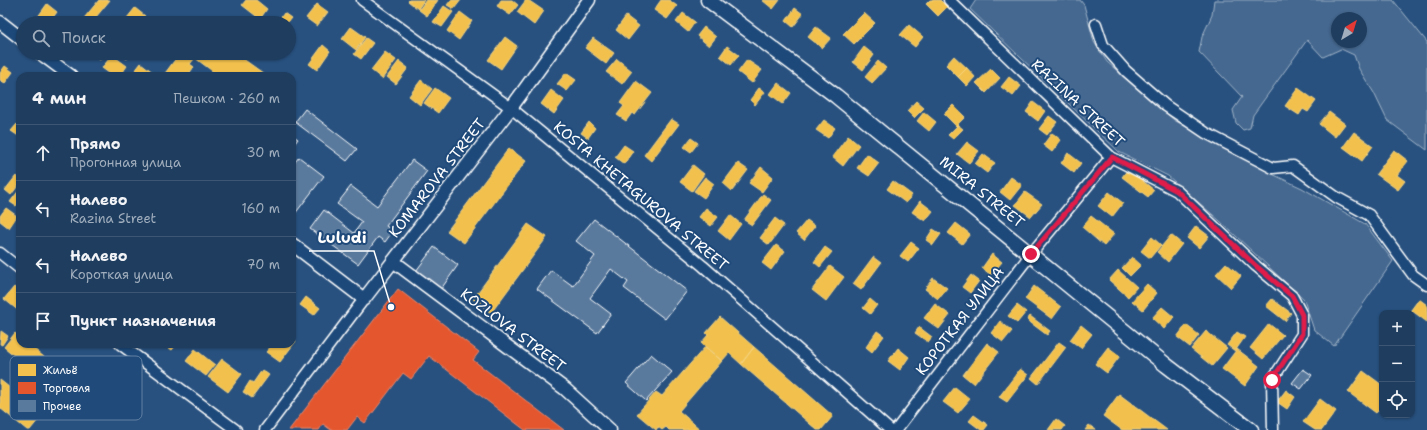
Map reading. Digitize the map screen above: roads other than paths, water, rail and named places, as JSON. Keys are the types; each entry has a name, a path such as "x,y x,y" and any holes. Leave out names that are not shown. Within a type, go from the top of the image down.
{"main road":[{"name":"MIRA STREET","path":"708,0 836,96 1166,365 1251,430"}],"street":[{"name":"KOSTA KHETAGUROVA STREET","path":"362,0 511,108 704,266 890,430"},
{"name":"KOMAROVA STREET","path":"265,430 511,108 589,0"},
{"name":"RAZINA STREET","path":"949,0 1112,157 1177,191 1256,266 1292,296 1302,315 1302,334 1272,380 1273,430"},
{"path":"0,22 16,35"},
{"path":"1096,24 1103,45 1126,71 1166,106 1206,133 1273,168 1293,166 1336,197 1369,215 1413,275 1427,285"},
{"path":"49,60 66,72"},
{"name":"КОРОТКАЯ УЛИЦА","path":"896,430 1031,254 1112,157"},
{"path":"296,247 364,299"},
{"path":"0,253 16,266"},
{"name":"KOZLOVA STREET","path":"393,261 565,389 610,430"},
{"path":"125,348 136,356"},
{"path":"142,360 236,430"}],"place":[{"name":"Luludi","path":"391,307"}]}
